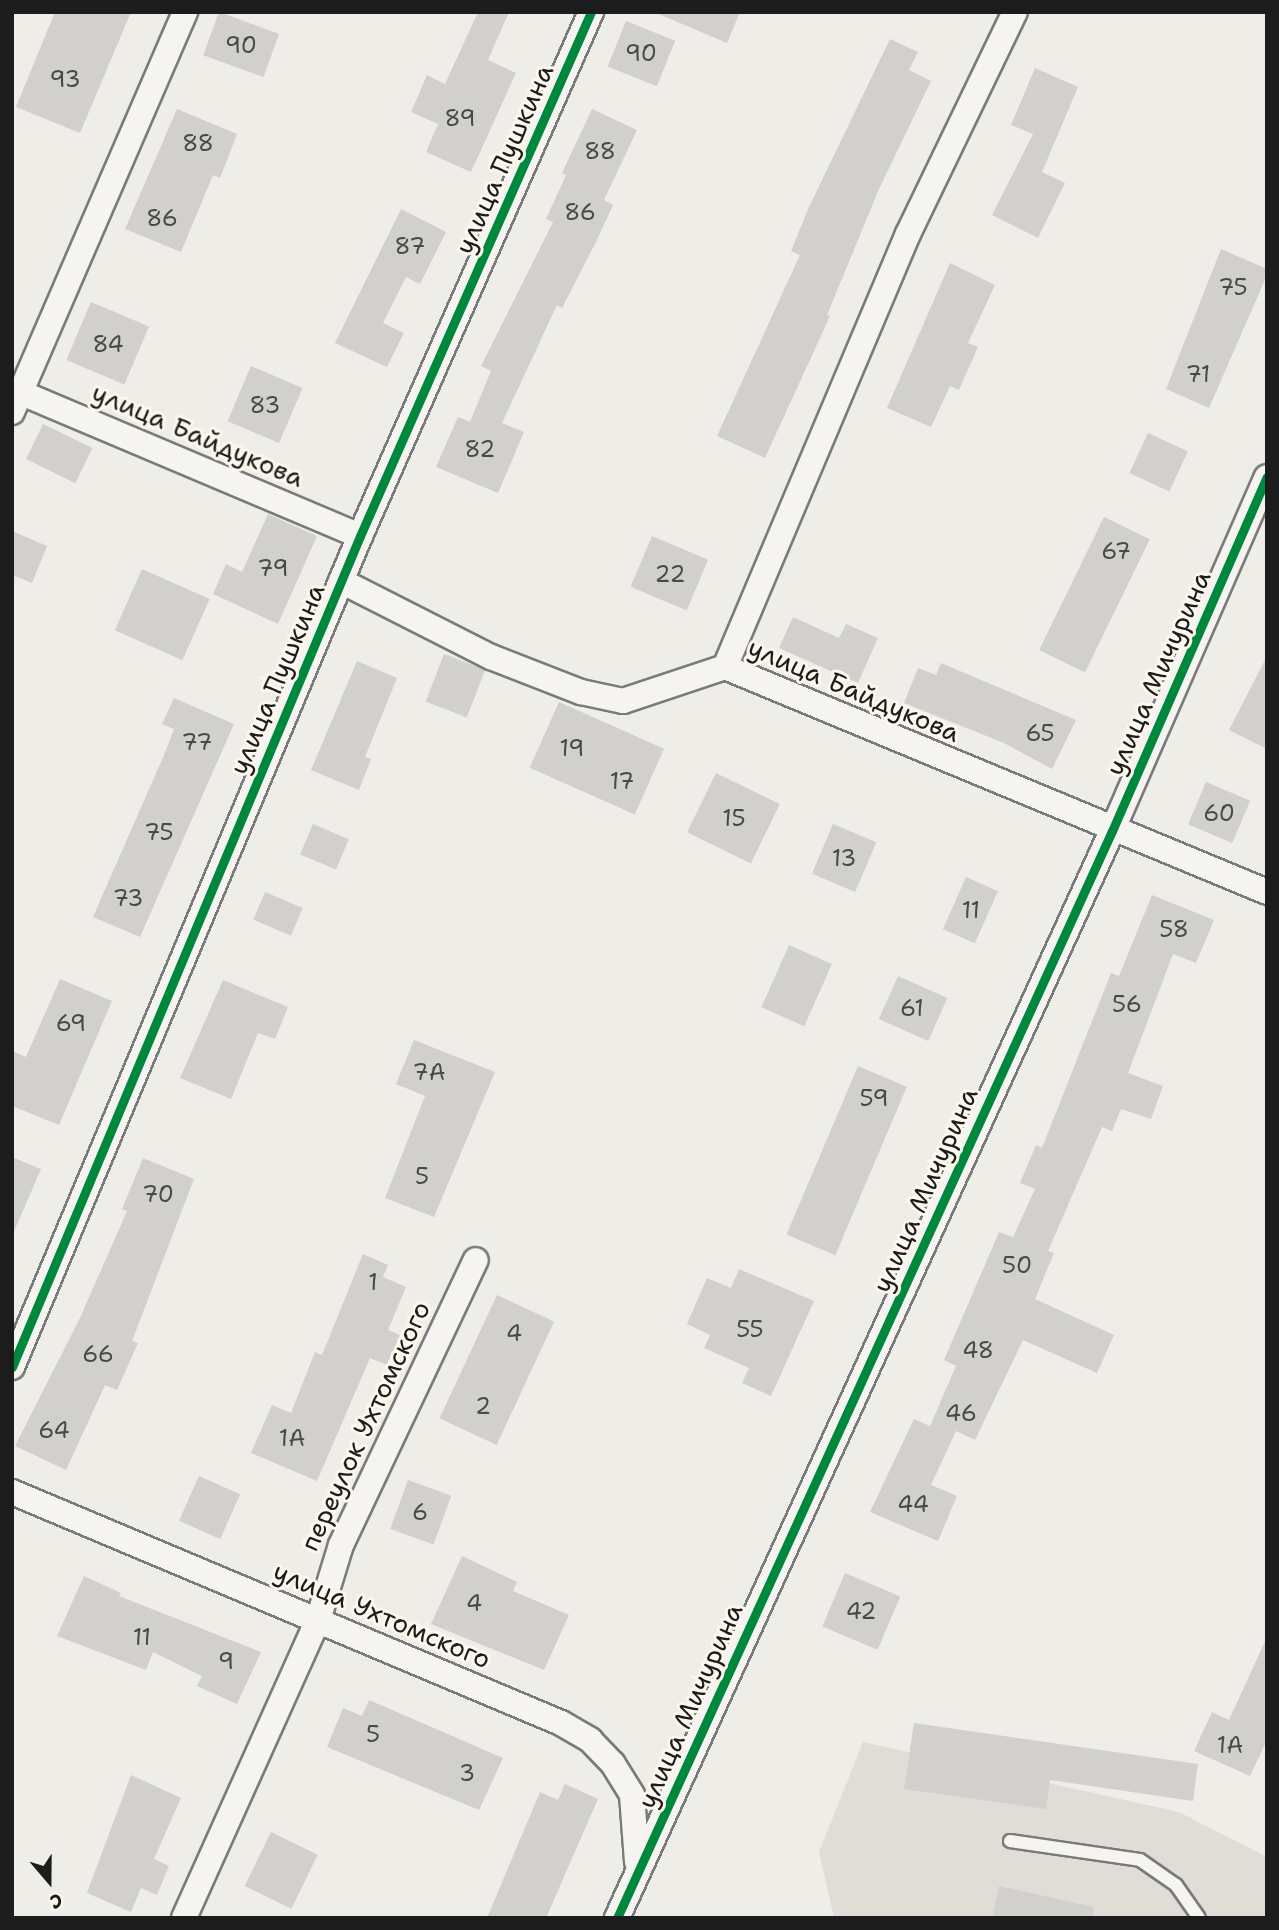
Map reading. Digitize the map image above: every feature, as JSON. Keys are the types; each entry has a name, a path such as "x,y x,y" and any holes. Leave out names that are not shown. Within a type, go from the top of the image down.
{"street":[{"path":"15,398 185,12"},
{"name":"улица Пушкина","path":"12,1367 360,536 591,12"},
{"path":"724,667 908,234 1015,12"},
{"name":"улица Байдукова","path":"15,398 360,536"},
{"name":"улица Мичурина","path":"617,1918 1112,831 1267,477"},
{"name":"улица Байдукова","path":"341,581 491,657 581,692 623,701 724,667 1112,831 1267,892"},
{"name":"переулок Ухтомского","path":"184,1918 318,1620 341,1545 476,1259"},
{"name":"улица Ухтомского","path":"12,1492 561,1723 590,1740 613,1764 632,1795 638,1832 637,1873"}],"lane":[{"path":"1010,1841 1140,1860 1176,1885 1199,1918"}],"shaded area":[{"path":"863,1742 1179,1812 1267,1857 1267,1918 834,1918 819,1852"}],"building":[{"path":"55,12 131,12 80,133 16,107"},
{"path":"219,12 279,34 263,77 203,55"},
{"path":"478,12 509,12 488,60 516,73 471,172 426,152 438,124 411,112 427,75 445,84"},
{"path":"654,12 740,12 727,43"},
{"path":"626,21 675,41 657,86 608,66"},
{"path":"890,39 918,52 909,70 931,81 879,189 827,315 830,316 765,458 717,436 800,255 791,251 809,207"},
{"path":"1035,68 1078,87 1042,172 1065,183 1038,238 992,215 1033,134 1011,125"},
{"path":"177,109 237,134 220,178 213,175 181,252 125,229"},
{"path":"592,109 637,130 604,200 613,205 596,242 562,308 557,305 502,423 524,432 498,493 436,467 458,417 470,422 491,371 481,366 553,222 546,219 566,175 562,173"},
{"path":"401,209 446,232 420,284 406,277 383,323 404,333 387,367 335,343"},
{"path":"1221,249 1267,269 1267,275 1209,408 1166,389"},
{"path":"950,263 995,285 968,343 978,347 959,390 950,386 931,427 887,408"},
{"path":"91,302 149,327 124,385 66,360"},
{"path":"251,366 303,388 279,443 228,421"},
{"path":"43,424 92,448 75,483 26,459"},
{"path":"1148,433 1188,452 1169,491 1129,473"},
{"path":"268,514 317,536 278,624 213,594 226,564 242,572"},
{"path":"1104,517 1150,539 1085,672 1039,650"},
{"path":"12,531 47,546 32,583 12,575"},
{"path":"652,536 708,560 687,610 631,587"},
{"path":"142,569 210,599 182,660 115,630"},
{"path":"793,617 839,638 846,624 878,638 858,683 779,648"},
{"path":"444,654 485,670 467,717 426,702"},
{"path":"1267,656 1267,749 1229,730"},
{"path":"357,661 397,678 365,757 371,759 359,790 311,770"},
{"path":"941,663 1076,720 1052,769 1004,743 904,703 918,668 936,675"},
{"path":"174,698 234,724 140,937 93,917 174,729 162,724"},
{"path":"559,702 664,749 635,815 530,768"},
{"path":"716,773 780,804 751,863 687,832"},
{"path":"1206,782 1250,801 1232,843 1188,824"},
{"path":"313,824 349,839 336,870 300,854"},
{"path":"833,824 876,842 855,892 812,874"},
{"path":"966,877 998,891 975,943 943,929"},
{"path":"265,892 303,908 291,936 253,920"},
{"path":"1152,895 1214,920 1196,963 1173,954 1128,1073 1163,1086 1151,1119 1121,1109 1112,1131 1102,1127 1048,1251 1054,1253 1035,1299 1114,1335 1097,1373 1023,1340 975,1440 956,1431 931,1485 957,1496 938,1541 870,1512 914,1419 930,1426 956,1366 944,1360 999,1232 1013,1237 1035,1189 1020,1183 1036,1145 1042,1148 1111,973 1119,976"},
{"path":"789,945 832,964 804,1026 761,1007"},
{"path":"898,976 947,998 928,1041 879,1019"},
{"path":"60,979 112,1001 59,1125 12,1106 12,1051 26,1057"},
{"path":"223,980 288,1007 275,1039 258,1033 231,1099 180,1078"},
{"path":"414,1040 495,1072 434,1217 385,1198 425,1096 396,1084"},
{"path":"858,1066 907,1087 835,1255 786,1234"},
{"path":"12,1157 41,1169 12,1236"},
{"path":"143,1158 194,1179 132,1341 138,1343 117,1390 105,1385 66,1470 15,1446 80,1318 127,1211 122,1209"},
{"path":"363,1254 388,1265 383,1277 406,1287 388,1330 400,1335 387,1365 370,1358 317,1481 251,1453 272,1405 291,1413 315,1352 322,1355"},
{"path":"739,1269 814,1301 771,1396 742,1383 749,1368 704,1348 710,1335 687,1324 707,1278 731,1288"},
{"path":"497,1295 554,1322 497,1445 440,1418"},
{"path":"199,1476 240,1494 220,1539 179,1521"},
{"path":"408,1480 451,1496 433,1545 390,1529"},
{"path":"462,1556 517,1582 513,1591 569,1615 544,1670 431,1624"},
{"path":"845,1573 900,1596 878,1650 822,1626"},
{"path":"84,1576 121,1593 119,1596 261,1652 237,1704 197,1686 202,1676 153,1652 146,1670 57,1636"},
{"path":"1267,1637 1267,1740 1250,1776 1194,1751 1212,1712 1229,1720"},
{"path":"369,1700 503,1758 479,1810 327,1747 343,1708 362,1716"},
{"path":"914,1723 1198,1764 1193,1801 1050,1780 1046,1809 904,1789"},
{"path":"131,1775 181,1798 154,1859 169,1866 157,1895 141,1888 131,1912 87,1893"},
{"path":"565,1784 598,1799 546,1918 487,1918 540,1792 558,1800"},
{"path":"271,1832 318,1855 291,1909 245,1886"},
{"path":"999,1886 1094,1907 1093,1918 992,1918"}],"cycle path":[{"path":"12,1367 360,536 591,12"},
{"path":"617,1918 1112,831 1267,477"}]}
